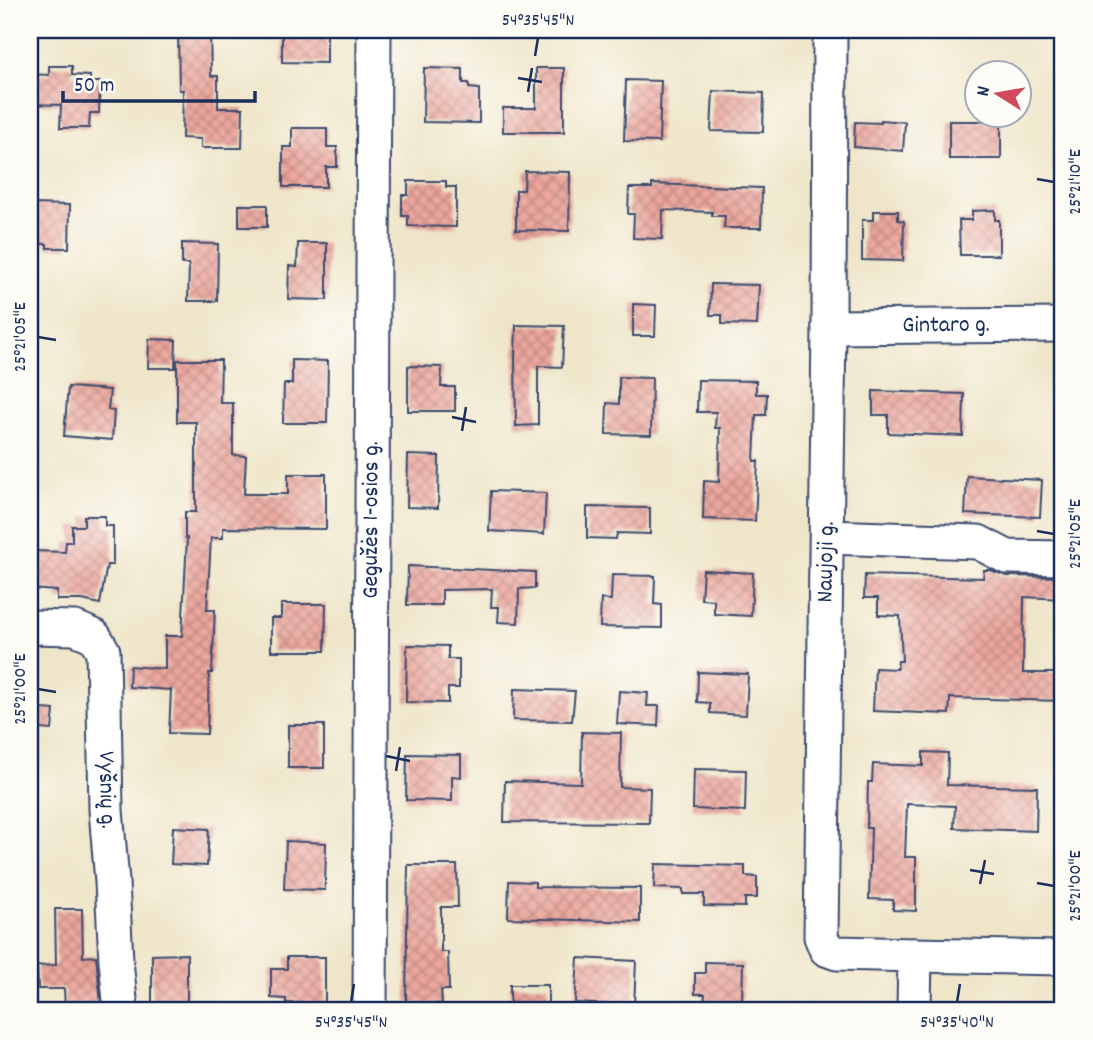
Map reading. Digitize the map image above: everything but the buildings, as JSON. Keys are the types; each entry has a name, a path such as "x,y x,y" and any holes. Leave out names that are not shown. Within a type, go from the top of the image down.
{"street":[{"name":"Gegužės 1-osios g.","path":"370,1010 374,30"},
{"name":"Naujoji g.","path":"830,30 821,937 827,949 837,953 1063,958"},
{"name":"Gintaro g.","path":"829,327 1063,325"},
{"path":"827,537 978,542 1007,557 1063,558"},
{"name":"Vyšnių g.","path":"30,627 75,628 94,636 103,651 106,810 121,1010"},
{"path":"914,1010 915,956"}]}
